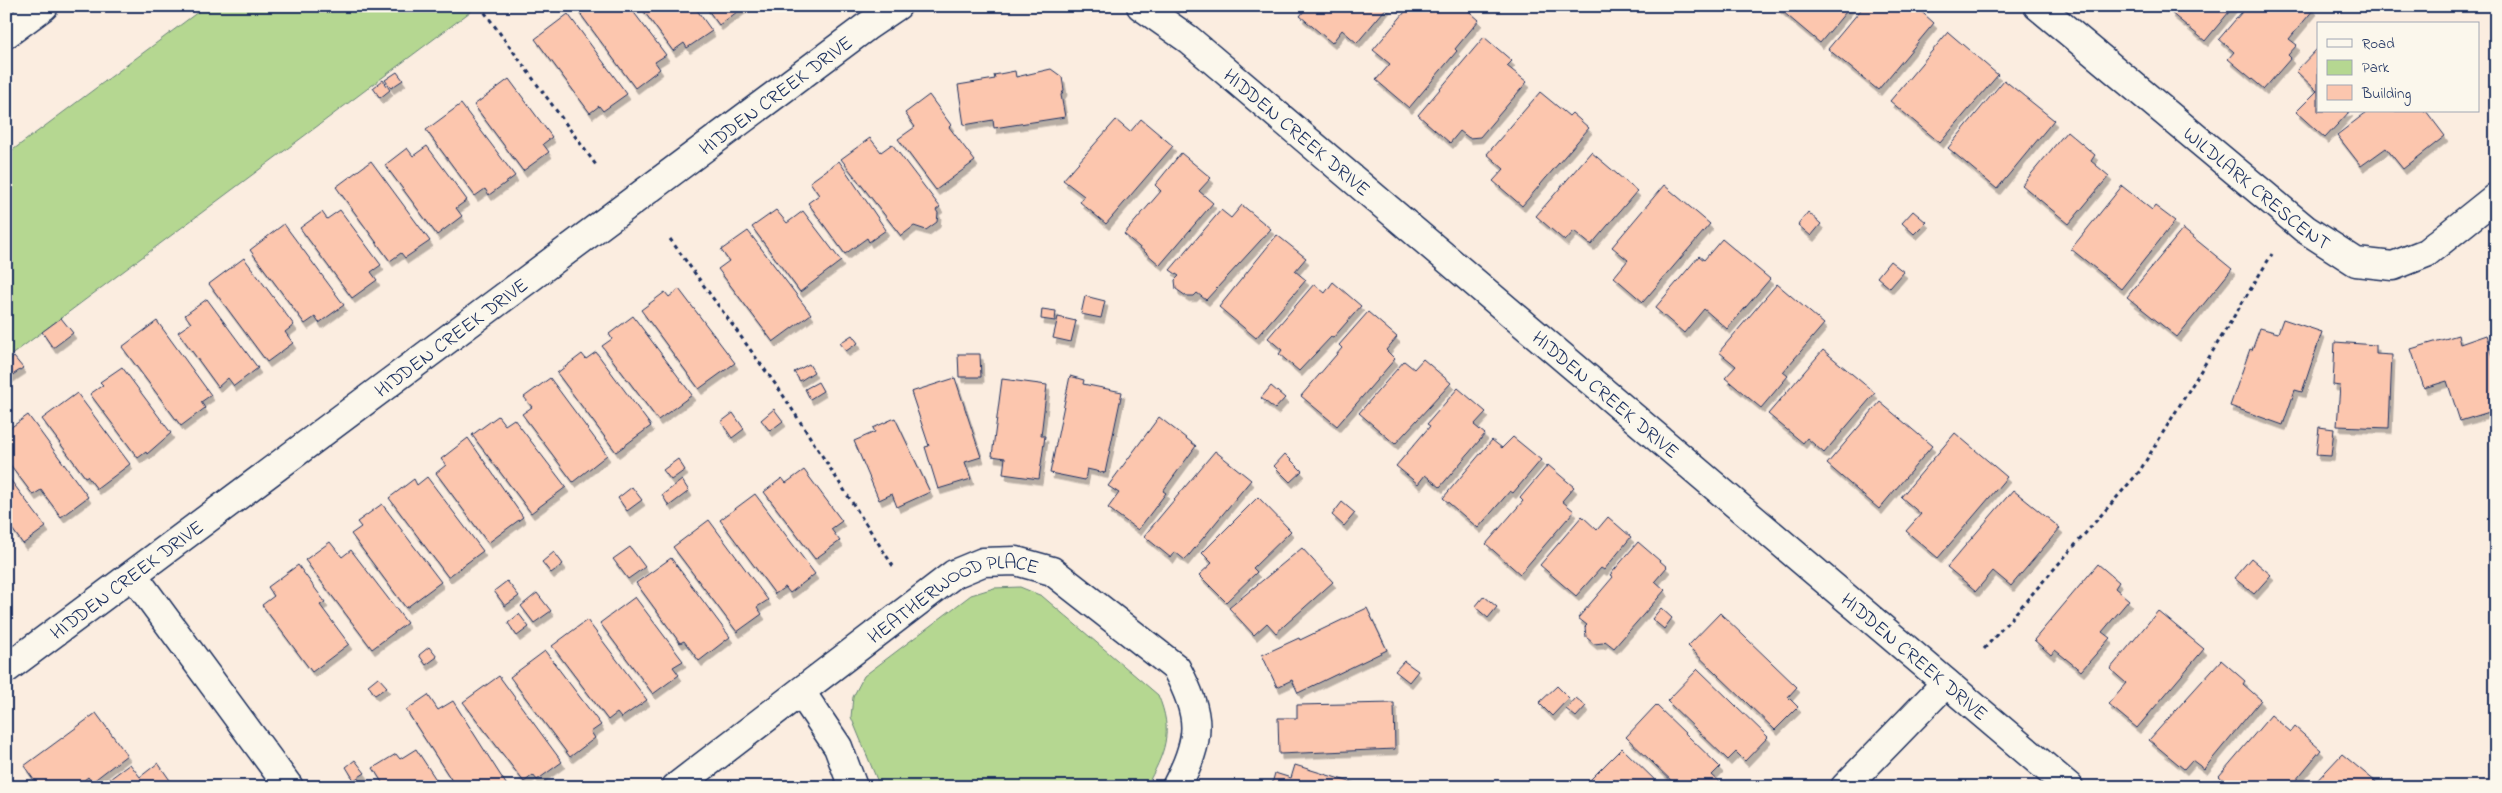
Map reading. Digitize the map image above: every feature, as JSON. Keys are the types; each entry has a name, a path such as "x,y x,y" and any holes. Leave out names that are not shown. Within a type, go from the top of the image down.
{"street":[{"path":"6,34 44,6"},
{"name":"HIDDEN CREEK DRIVE","path":"6,669 842,45 897,6"},
{"name":"HIDDEN CREEK DRIVE","path":"1141,6 1188,39 2068,787"},
{"name":"WILDLARK CRESCENT","path":"2038,6 2305,229 2356,262 2394,266 2426,253 2496,197"},
{"name":"HEATHERWOOD PLACE","path":"676,787 954,574 984,562 1016,561 1052,571 1176,668 1188,690 1195,711 1195,743 1188,765 1176,787"},
{"path":"133,575 289,787"},
{"path":"1845,787 1946,683"},
{"path":"801,692 838,746 853,787"}],"path":[{"path":"480,6 596,165"},
{"path":"670,239 781,392 893,566"},
{"path":"1984,649 2139,472 2272,254"}],"green space":[{"path":"206,6 478,6 6,359 6,155"},
{"path":"1020,587 1042,596 1158,695 1166,720 1165,742 1158,763 1146,787 880,787 851,717 853,697 864,676 971,595 994,588"}],"building":[{"path":"578,6 629,6 666,55 655,62 660,69 635,88 576,8"},
{"path":"640,6 694,6 712,31 687,48 684,43 673,51"},
{"path":"705,6 743,6 744,7 719,25"},
{"path":"1308,6 1388,6 1357,43 1342,30 1332,43 1300,16"},
{"path":"1410,6 1463,6 1479,20 1455,49 1457,51 1409,108 1376,80 1390,64 1373,50"},
{"path":"1776,6 1851,6 1820,43"},
{"path":"1864,6 1915,6 1934,23 1878,90 1828,49"},
{"path":"2175,6 2234,6 2205,41 2170,12"},
{"path":"2247,6 2311,6 2314,9 2289,39 2297,45 2288,55 2291,58 2264,89 2228,59 2234,52 2219,39"},
{"path":"568,14 627,94 603,111 599,106 590,113 535,39"},
{"path":"1948,32 1998,75 1940,143 1890,101"},
{"path":"1484,37 1512,61 1507,66 1527,82 1480,137 1469,138 1460,131 1450,143 1418,115"},
{"path":"2317,49 2317,91 2296,71"},
{"path":"1051,69 1062,77 1064,90 1061,95 1065,117 994,128 993,120 964,125 958,85 995,79 994,75 1015,71 1016,77"},
{"path":"397,72 403,80 391,88 385,80"},
{"path":"509,79 552,137 543,144 549,152 523,171 474,105"},
{"path":"383,80 390,90 380,98 373,88"},
{"path":"2004,80 2054,120 1997,189 1948,148"},
{"path":"2317,91 2317,112 2349,112 2325,138 2296,112"},
{"path":"1540,92 1569,116 1572,113 1589,128 1522,206 1493,181 1504,169 1487,154"},
{"path":"929,95 951,125 949,127 975,161 936,190 898,139 915,127 905,113"},
{"path":"461,104 515,176 489,195 485,189 475,196 426,130"},
{"path":"2367,112 2427,112 2445,136 2403,169 2386,148 2361,166 2337,135"},
{"path":"1141,119 1173,146 1106,224 1080,202 1084,196 1063,180 1116,120 1130,132"},
{"path":"2067,131 2095,155 2091,161 2109,176 2069,224 2022,185"},
{"path":"870,138 881,152 892,144 940,207 936,210 938,213 937,222 926,230 914,226 901,236 841,159"},
{"path":"427,146 467,200 456,208 462,216 437,235 385,165 407,148 413,156"},
{"path":"1591,152 1637,191 1591,245 1574,231 1565,241 1536,216"},
{"path":"1181,153 1211,178 1199,191 1213,203 1160,265 1124,234 1161,191 1155,185"},
{"path":"371,161 430,241 405,258 401,253 390,261 336,187"},
{"path":"839,161 886,230 869,242 867,238 845,254 808,203 819,195 810,182"},
{"path":"1664,185 1710,224 1643,302 1614,277 1628,260 1612,247"},
{"path":"2122,186 2152,210 2155,206 2175,221 2121,289 2071,249"},
{"path":"1242,205 1271,229 1206,300 1197,293 1194,296 1186,296 1176,289 1175,280 1179,276 1170,270 1221,210 1231,218"},
{"path":"340,210 381,265 371,272 377,280 352,298 300,228 322,212 327,219"},
{"path":"776,210 787,223 803,211 841,261 800,292 752,227"},
{"path":"1913,211 1926,222 1914,234 1902,223"},
{"path":"1808,212 1821,224 1811,236 1798,225"},
{"path":"284,224 344,305 319,323 315,317 305,324 250,250"},
{"path":"2183,229 2232,269 2177,337 2127,297"},
{"path":"748,231 811,314 773,342 718,269 729,261 721,250"},
{"path":"1277,235 1306,258 1295,271 1306,280 1256,338 1219,307"},
{"path":"1722,239 1770,279 1727,329 1704,309 1684,333 1655,308 1699,256 1704,260"},
{"path":"244,258 294,325 285,332 293,343 267,362 209,284"},
{"path":"1890,261 1904,272 1890,288 1877,277"},
{"path":"1333,282 1361,306 1333,338 1331,337 1299,371 1279,354 1282,350 1268,338 1314,284 1325,293"},
{"path":"1777,284 1824,324 1783,372 1788,376 1761,408 1725,378 1736,366 1719,352"},
{"path":"679,289 735,363 699,389 641,310 665,292 669,297"},
{"path":"1085,296 1105,301 1101,318 1081,314"},
{"path":"207,299 258,368 234,386 228,378 218,387 178,332 191,323 185,315"},
{"path":"1042,309 1056,311 1055,321 1041,319"},
{"path":"1368,312 1397,337 1386,350 1395,359 1337,426 1301,396 1342,348 1339,345"},
{"path":"633,316 692,395 658,420 602,346 612,339 609,334"},
{"path":"1058,317 1076,321 1071,342 1053,338"},
{"path":"61,318 73,333 53,348 42,332"},
{"path":"2283,319 2322,332 2302,392 2295,390 2283,425 2230,406 2250,349 2252,350 2260,328 2278,333"},
{"path":"157,321 211,395 201,402 205,408 181,426 122,347"},
{"path":"852,335 858,343 846,351 840,343"},
{"path":"2458,335 2460,344 2486,335 2496,366 2496,410 2460,421 2447,381 2424,388 2411,349"},
{"path":"2335,342 2376,345 2376,354 2392,355 2389,428 2337,426 2340,386 2333,385"},
{"path":"1823,350 1875,393 1824,453 1807,438 1803,443 1768,414"},
{"path":"596,352 651,426 616,452 557,373 582,354 586,359"},
{"path":"958,354 980,354 981,377 959,377"},
{"path":"14,357 23,368 8,378 6,363"},
{"path":"1423,359 1451,383 1395,444 1359,413 1404,361 1414,369"},
{"path":"809,364 814,372 800,381 794,372"},
{"path":"122,367 171,433 147,454 146,452 138,458 90,394 103,385 100,382"},
{"path":"1070,376 1084,380 1083,384 1122,392 1105,473 1087,469 1085,480 1050,473"},
{"path":"550,378 607,455 573,482 522,414 532,407 524,397"},
{"path":"955,378 981,457 965,462 971,479 938,489 925,447 929,446 911,392"},
{"path":"1002,379 1047,385 1041,436 1045,436 1039,479 1003,474 1005,458 992,456"},
{"path":"818,382 823,391 810,399 805,389"},
{"path":"1271,386 1285,398 1275,409 1261,398"},
{"path":"1458,388 1486,412 1474,425 1485,434 1440,487 1425,475 1418,484 1396,466 1430,426 1427,424"},
{"path":"77,393 130,464 97,489 87,476 85,477 42,419"},
{"path":"1880,402 1932,446 1879,509 1827,464"},
{"path":"774,409 783,421 770,431 761,420"},
{"path":"733,413 744,429 732,438 721,422"},
{"path":"28,415 88,497 61,517 41,490 33,495 6,459 6,431"},
{"path":"498,416 505,425 514,419 566,487 531,513 472,435"},
{"path":"1159,417 1196,446 1163,491 1166,493 1138,530 1108,508 1119,493 1108,486"},
{"path":"895,418 930,492 897,507 892,494 879,500 854,441 875,432 873,428"},
{"path":"2319,427 2334,429 2331,456 2316,455"},
{"path":"1955,433 2007,477 1938,558 1906,531 1921,514 1901,497"},
{"path":"1513,437 1541,460 1513,493 1510,491 1478,528 1443,498 1492,440 1502,448"},
{"path":"468,438 523,517 488,543 436,473 446,465 441,459"},
{"path":"1215,451 1251,480 1185,560 1175,552 1171,558 1144,536"},
{"path":"1285,454 1302,471 1290,482 1274,466"},
{"path":"678,459 685,470 671,480 663,470"},
{"path":"1548,465 1574,487 1562,501 1574,511 1520,574 1486,544 1523,501 1520,498"},
{"path":"804,470 842,521 831,529 840,541 815,559 764,492 782,478 786,483"},
{"path":"6,474 46,527 23,544 10,526 6,529"},
{"path":"427,477 483,551 448,577 389,498 414,479 417,485"},
{"path":"682,480 689,491 669,506 662,495"},
{"path":"632,487 642,500 627,511 618,498"},
{"path":"2013,490 2060,528 2011,586 1993,571 1976,591 1947,567"},
{"path":"755,494 815,574 790,593 785,587 775,594 720,520"},
{"path":"1258,497 1291,531 1253,568 1257,572 1226,602 1199,575 1212,563 1202,553"},
{"path":"1342,502 1355,513 1344,526 1332,515"},
{"path":"382,504 441,582 406,608 351,534 361,527 357,522"},
{"path":"1582,516 1597,530 1608,517 1631,537 1604,570 1601,568 1576,596 1540,565"},
{"path":"709,520 768,600 757,607 762,614 737,632 673,547"},
{"path":"330,542 342,557 351,550 407,623 372,649 305,560"},
{"path":"1638,542 1667,567 1655,581 1665,590 1614,648 1605,641 1594,644 1586,637 1585,627 1587,625 1578,618 1613,577 1610,575"},
{"path":"630,547 645,567 628,579 613,559"},
{"path":"1302,548 1333,582 1276,633 1267,623 1254,635 1229,608"},
{"path":"554,552 563,564 551,573 542,562"},
{"path":"671,558 730,637 699,661 684,641 680,643 636,583"},
{"path":"2251,558 2271,575 2254,594 2234,578"},
{"path":"2098,564 2119,582 2115,588 2129,600 2102,632 2110,638 2081,671 2055,650 2051,655 2034,640"},
{"path":"298,565 325,602 320,605 349,644 312,672 262,605 274,596 268,587"},
{"path":"507,581 519,596 505,606 494,591"},
{"path":"537,593 551,611 534,623 521,606"},
{"path":"1484,596 1497,607 1488,618 1475,607"},
{"path":"635,597 683,661 673,667 679,675 653,694 600,623"},
{"path":"1367,608 1387,650 1298,693 1292,680 1277,687 1262,655 1299,638 1300,640"},
{"path":"1661,608 1672,618 1664,629 1652,619"},
{"path":"2158,611 2204,649 2137,728 2108,704 2126,683 2110,669"},
{"path":"1720,613 1797,687 1788,697 1798,707 1775,730 1688,646"},
{"path":"519,614 529,627 517,636 508,623"},
{"path":"587,620 647,700 621,718 617,713 608,720 552,646"},
{"path":"429,647 437,657 426,665 419,655"},
{"path":"545,651 601,725 591,732 595,738 570,757 510,677"},
{"path":"2221,660 2245,681 2243,684 2261,700 2204,769 2192,760 2184,769 2149,740"},
{"path":"1404,661 1418,671 1409,682 1395,671"},
{"path":"1698,669 1768,737 1745,761 1736,752 1728,760 1667,701"},
{"path":"499,676 562,762 537,780 533,775 524,782 463,702"},
{"path":"378,677 387,687 375,695 368,685"},
{"path":"1557,686 1569,698 1552,716 1539,703"},
{"path":"428,695 438,710 453,701 508,787 456,787 406,710"},
{"path":"1576,698 1586,706 1576,717 1566,709"},
{"path":"1394,703 1395,749 1279,754 1278,718 1297,718 1297,705"},
{"path":"1656,705 1720,767 1712,775 1722,784 1719,787 1678,787 1626,737"},
{"path":"96,713 127,755 92,782 88,777 75,787 39,787 24,766"},
{"path":"2271,715 2291,732 2295,727 2321,750 2290,787 2231,787 2219,776"},
{"path":"1622,748 1662,787 1598,787 1590,780"},
{"path":"416,749 441,787 385,787 373,768 396,754 400,759"},
{"path":"2342,754 2382,787 2311,787"},
{"path":"355,760 365,773 354,780 346,767"},
{"path":"158,763 173,787 99,787 130,764 140,777"},
{"path":"1295,765 1366,787 1271,787 1275,773 1291,778"}]}
